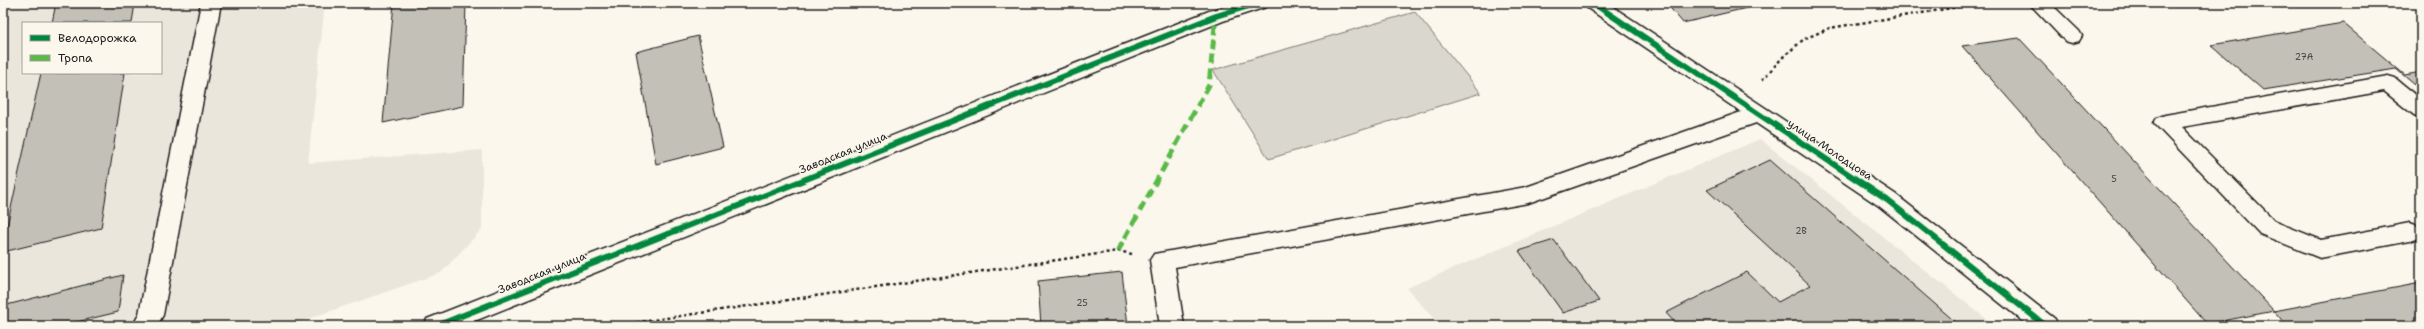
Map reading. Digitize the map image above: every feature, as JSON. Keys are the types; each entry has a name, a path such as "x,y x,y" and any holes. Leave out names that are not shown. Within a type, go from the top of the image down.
{"street":[{"path":"145,326 151,315 211,3"},
{"name":"Заводская улица","path":"436,326 1208,19 1259,3"},
{"name":"улица Молодцова","path":"1593,3 1887,200 2046,326"},
{"path":"2039,3 2072,36"},
{"path":"2410,232 2320,249 2268,228 2165,123 2388,83 2421,110"},
{"path":"1172,326 1162,260 1528,195 1751,108"}],"path":[{"path":"1751,108 1783,57 1804,39 1830,28 1982,3"},
{"path":"613,326 1118,251 1162,260"}],"shaded area":[{"path":"3,3 325,3 308,163 482,150 482,229 441,273 287,326 3,326"},
{"path":"1415,12 1481,93 1269,159 1213,70"},
{"path":"1760,139 1995,326 1440,326 1407,288"}],"building":[{"path":"56,3 135,3 132,22 52,22"},
{"path":"394,3 466,3 463,106 383,123"},
{"path":"1666,3 1768,3 1683,23"},
{"path":"2343,23 2405,75 2421,72 2421,90 2396,69 2263,90 2211,45"},
{"path":"698,36 723,147 656,164 636,52"},
{"path":"2019,38 2274,311 2207,324 1962,46"},
{"path":"41,74 125,74 101,228 3,252 3,244"},
{"path":"1770,160 1960,326 1678,326 1666,313 1747,272 1778,302 1810,285 1707,190"},
{"path":"1554,240 1599,301 1563,313 1519,251"},
{"path":"1122,272 1128,326 1041,326 1038,281"},
{"path":"123,275 118,312 60,326 3,326 3,306"},
{"path":"2421,283 2421,326 2287,326 2274,311"}],"marked path":[{"path":"1118,251 1209,85 1216,16"}],"cycle path":[{"path":"436,326 1216,16 1259,3"},
{"path":"1593,3 1887,200 2046,326"}]}
